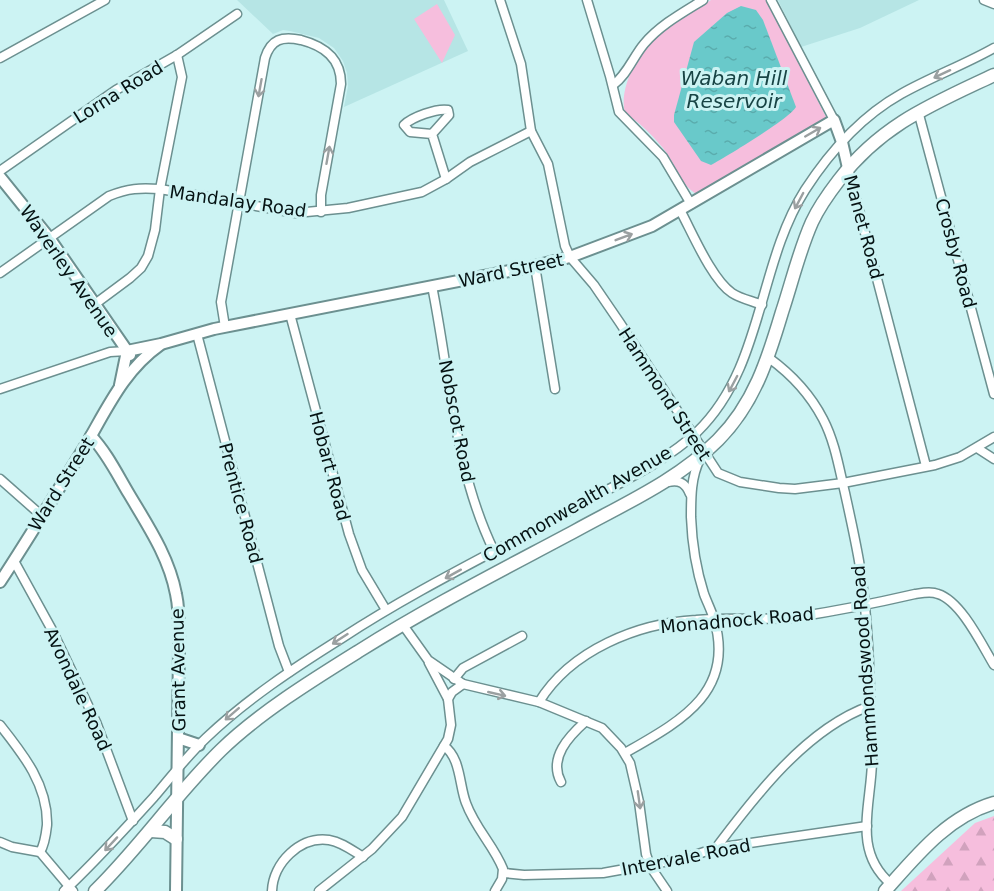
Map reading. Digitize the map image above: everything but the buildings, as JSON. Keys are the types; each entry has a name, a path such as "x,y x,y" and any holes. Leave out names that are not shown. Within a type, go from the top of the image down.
{"main road":[{"name":"Commonwealth Avenue","path":"95,891 151,831 209,763 246,729 316,678 403,625 649,491 703,453 720,438 742,411 758,383 769,358 801,252 813,221 823,202 848,168 884,133 918,111 994,75"},
{"path":"888,887 948,826 973,810 994,802"},
{"path":"151,831 165,832 177,839"}],"street":[{"path":"500,0 521,64 531,131 548,164 565,246 570,257"},
{"path":"587,0 620,113 663,157 691,204"},
{"name":"Manet Road","path":"771,0 834,120 842,142 926,466"},
{"path":"984,0 994,4"},
{"path":"0,58 100,1"},
{"path":"613,85 620,79 642,46 656,32 699,1"},
{"name":"Lorna Road","path":"0,171 116,90 177,55 237,14"},
{"path":"225,327 221,302 266,54 272,44 282,38 321,46 333,57 340,74 341,84 321,195 321,212"},
{"name":"Commonwealth Avenue","path":"69,889 133,821 199,745 238,709 289,672 386,610 621,482 693,435 714,414 730,390 742,365 776,256 792,214 811,181 842,142 867,119 898,96 994,48"},
{"path":"95,304 130,278 144,262 155,230 160,189 182,77 177,55"},
{"path":"447,109 450,112 449,116 432,134 410,132 404,125 410,120 447,109"},
{"name":"Crosby Road","path":"918,111 994,394"},
{"name":"Ward Street","path":"120,385 126,351 225,327 535,266 570,257 643,230 834,120"},
{"name":"Mandalay Road","path":"0,273 109,196 126,189 160,189 296,213 321,212 415,194 446,179 470,162 531,131"},
{"path":"432,134 446,179"},
{"name":"Waverley Avenue","path":"2,183 50,239 126,351 138,364"},
{"path":"680,210 714,273 724,286 731,293 762,305"},
{"name":"Hammond Street","path":"570,257 594,285 719,474 740,482 778,489 843,483 926,466 960,456 994,437"},
{"path":"535,266 555,389"},
{"name":"Nobscot Road","path":"432,286 460,447 482,523 494,551"},
{"name":"Hobart Road","path":"290,314 349,534 362,570 386,610"},
{"name":"Prentice Road","path":"197,334 279,646 289,672"},
{"name":"Ward Street","path":"0,582 120,385 138,364 161,344"},
{"path":"0,389 110,352 126,351"},
{"name":"Hammondswood Road","path":"769,358 807,393 823,419 833,444 843,483 860,562 864,604 872,785 867,826 868,848 873,862 888,887"},
{"name":"Grant Avenue","path":"91,436 105,453 150,529 170,572 179,612 177,891"},
{"path":"977,448 994,459"},
{"path":"625,753 681,719 699,702 712,682 720,645 714,619 696,566 692,537 691,500 694,472 703,453"},
{"path":"0,479 42,516"},
{"path":"649,491 677,480 686,486 691,500"},
{"name":"Avondale Road","path":"14,561 52,630 96,722 133,821"},
{"name":"Monadnock Road","path":"539,702 559,676 592,653 610,643 660,624 714,619 796,617 915,594 934,593 950,601 973,628 994,665"},
{"path":"319,891 363,857 402,817 444,746 451,725 448,699 428,660 403,625"},
{"path":"454,679 463,668 522,636"},
{"path":"428,660 463,684 539,702 602,728 625,753 635,778 643,843 650,866 667,891"},
{"path":"448,699 463,684"},
{"path":"716,848 745,809 788,760 854,712 870,706"},
{"path":"561,782 556,769 559,755 576,730 586,721"},
{"path":"0,725 30,766 43,795 46,826 45,842 40,852"},
{"path":"178,738 199,745"},
{"path":"444,746 454,756 469,810 483,838 501,864 504,873 495,891"},
{"name":"Intervale Road","path":"504,873 590,874 650,866 716,848 867,826"},
{"path":"272,891 274,876 280,865 294,850 307,843 323,840 334,841 363,857"},
{"path":"0,842 12,847 40,852 69,889"}],"shaded area":[{"path":"237,0 444,0 468,51 344,107 348,86 347,73 343,61 334,48 319,38 290,31 283,30 273,34"},
{"path":"778,0 919,0 860,28 801,47"}],"green space":[{"path":"711,0 767,0 826,117 820,123 697,194 686,186 659,143 625,113 624,103 632,70 652,40 671,24"},
{"path":"437,4 455,35 442,63 414,19"},
{"path":"994,816 994,891 901,891 975,823"}],"water":[{"name":"Waban Hill Reservoir","path":"741,6 756,10 763,20 796,107 770,128 711,165 701,161 674,122 674,115 694,42 727,13"}]}
